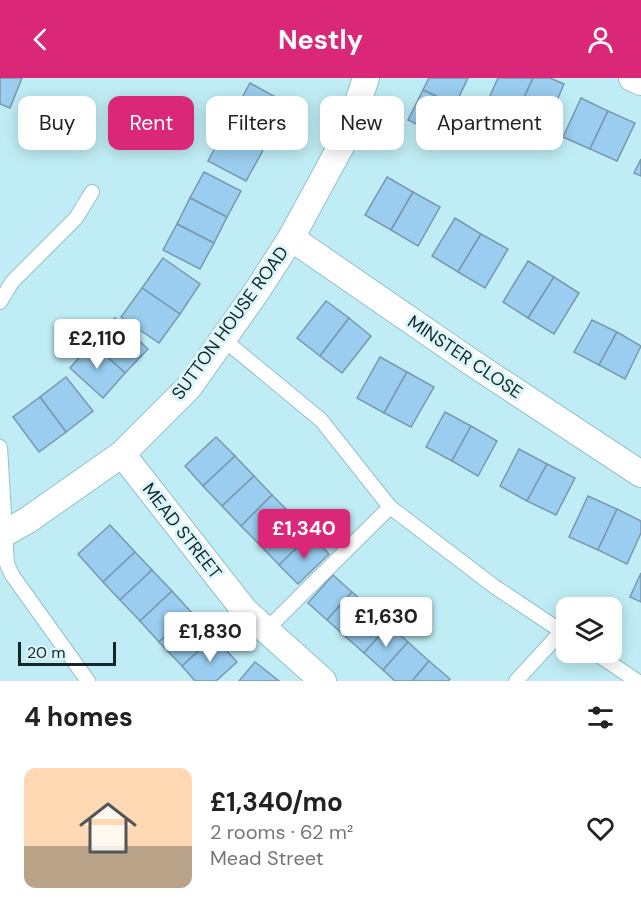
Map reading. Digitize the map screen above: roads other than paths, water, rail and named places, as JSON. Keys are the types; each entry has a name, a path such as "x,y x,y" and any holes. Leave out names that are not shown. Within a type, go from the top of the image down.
{"street":[{"name":"SUTTON HOUSE ROAD","path":"2,534 28,520 122,454 189,387 291,238 347,135 366,78"},
{"path":"632,78 641,82"},
{"name":"MINSTER CLOSE","path":"291,238 471,362 641,474"},
{"name":"MEAD STREET","path":"122,454 245,611 323,681"}],"lane":[{"path":"0,302 12,282 76,218 92,192"},
{"path":"223,339 321,420 390,507 495,587 556,628"},
{"path":"0,447 2,534 7,564 12,575 88,681"},
{"path":"266,630 390,507"},
{"path":"516,681 556,641"},
{"path":"611,663 638,681"}]}
